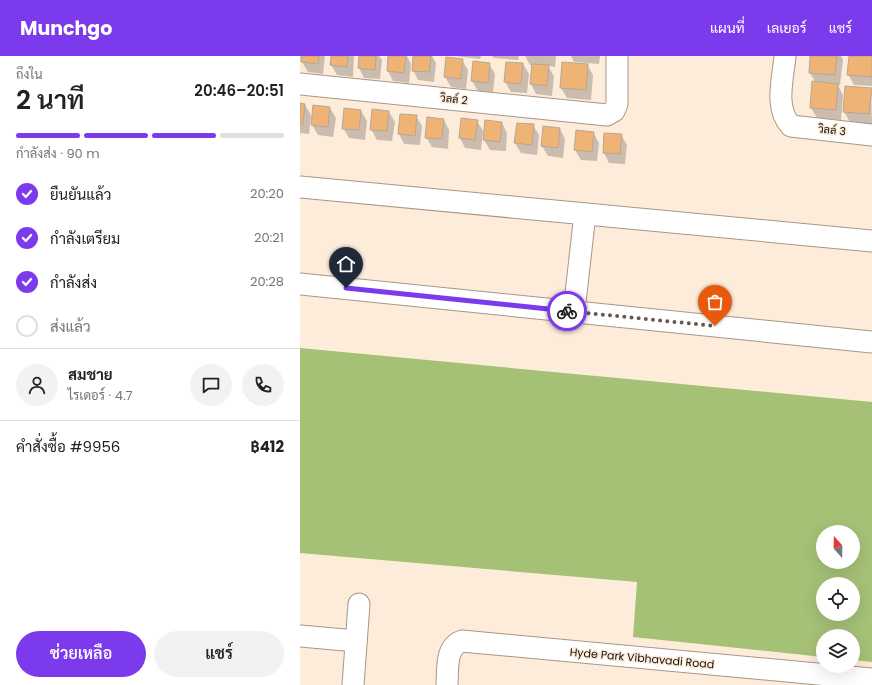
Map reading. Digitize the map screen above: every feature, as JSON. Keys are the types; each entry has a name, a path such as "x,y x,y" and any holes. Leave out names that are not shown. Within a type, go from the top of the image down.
{"street":[{"name":"วิลล์ 2","path":"300,84 607,114 614,112 617,104 617,56"},
{"name":"วิลล์ 3","path":"785,56 781,104 784,118 791,126 872,135"},
{"path":"300,187 872,241"},
{"path":"574,312 585,214"},
{"path":"300,284 872,342"},
{"path":"352,685 359,604"},
{"path":"300,636 356,641"},
{"name":"Hyde Park Vibhavadi Road","path":"447,685 450,651 455,644 462,641 872,679"}],"green space":[{"path":"300,348 872,402 872,662 860,661 860,629 816,629 816,656 633,637 637,582 300,553"}],"building":[{"path":"301,56 319,56 318,64 301,62"},
{"path":"331,56 348,56 347,67 330,65"},
{"path":"359,56 376,56 375,70 358,68"},
{"path":"388,56 406,56 404,73 387,71"},
{"path":"413,56 431,56 429,72 412,71"},
{"path":"810,56 837,56 835,75 809,73"},
{"path":"849,56 872,56 872,77 847,75"},
{"path":"446,57 463,59 461,79 444,77"},
{"path":"473,61 490,63 488,83 471,81"},
{"path":"506,62 523,63 521,84 504,82"},
{"path":"562,62 588,64 586,90 560,88"},
{"path":"532,64 549,65 547,86 530,84"},
{"path":"812,81 838,84 836,110 810,108"},
{"path":"845,86 872,88 869,114 843,112"},
{"path":"300,103 305,104 303,124 300,124"},
{"path":"313,105 330,107 328,127 311,125"},
{"path":"344,108 361,110 359,130 342,129"},
{"path":"372,109 389,111 387,131 370,130"},
{"path":"400,114 417,115 415,136 398,134"},
{"path":"427,117 444,119 442,139 425,138"},
{"path":"461,118 478,120 475,140 459,138"},
{"path":"485,120 502,122 500,142 483,140"},
{"path":"517,123 534,124 532,145 514,143"},
{"path":"543,126 560,128 558,148 541,146"},
{"path":"576,130 594,132 592,152 574,150"},
{"path":"604,133 622,134 620,154 603,153"}],"way so far":[{"path":"567,311 715,326"}],"route":[{"path":"346,288 567,311"}]}
